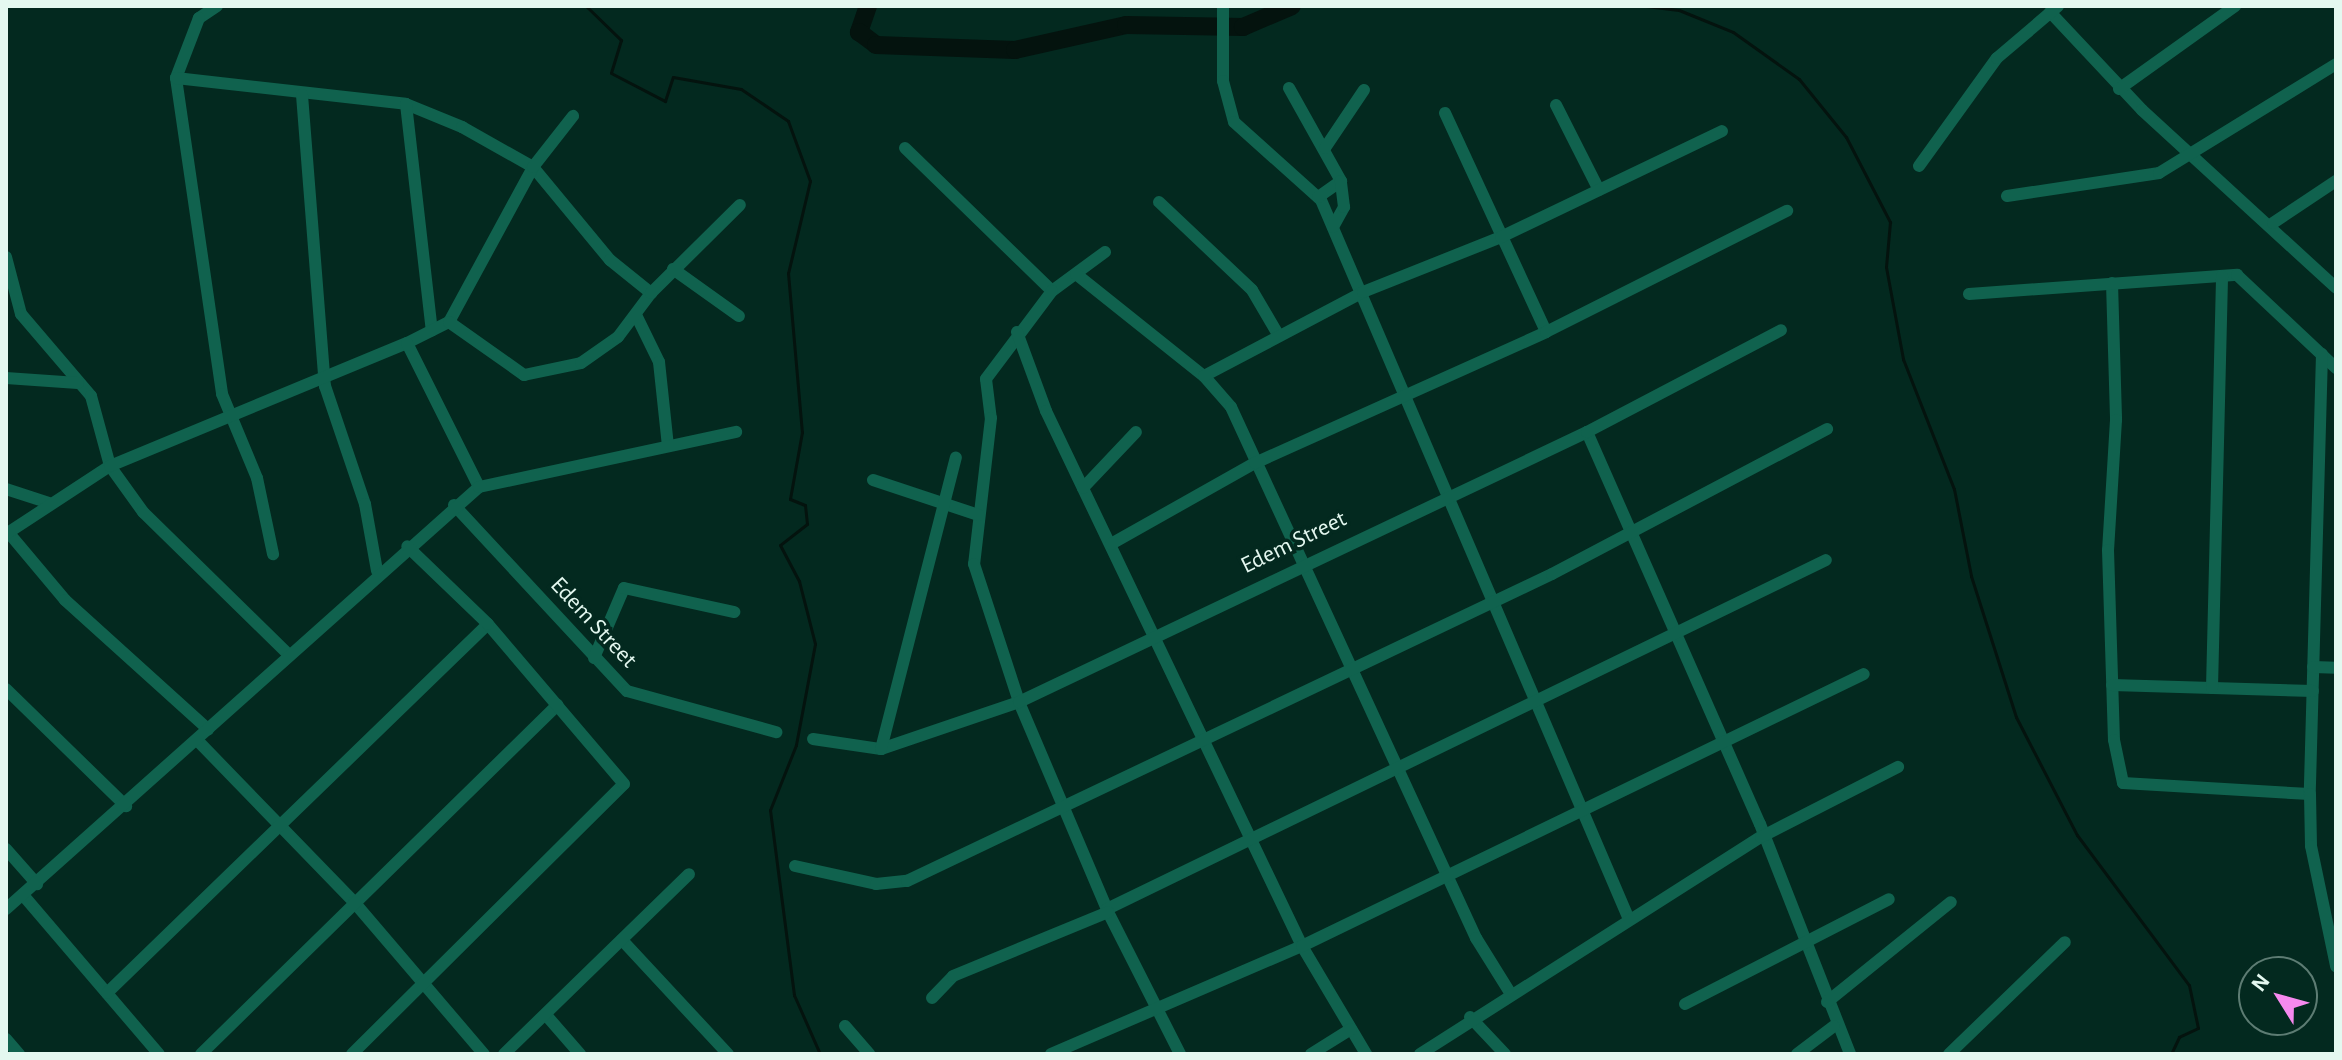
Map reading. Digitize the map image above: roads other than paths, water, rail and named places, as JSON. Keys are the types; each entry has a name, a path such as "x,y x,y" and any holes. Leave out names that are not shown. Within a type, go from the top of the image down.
{"street":[{"path":"217,6 199,18 176,78 199,271 231,421 257,478 273,554"},
{"path":"1223,6 1223,63 1234,122 1318,197 1333,227 1407,390 1581,813 1628,917"},
{"path":"2119,89 2235,6"},
{"path":"1919,166 1979,78 2054,9 2119,89 2273,223 2336,288"},
{"path":"2007,196 2159,173 2336,64"},
{"path":"176,78 302,95 406,104 533,167 610,260 651,293"},
{"path":"1289,88 1292,104 1325,148 1341,181 1344,207 1333,227"},
{"path":"1325,148 1364,90"},
{"path":"302,95 325,376 377,571"},
{"path":"406,104 432,331"},
{"path":"1556,105 1599,190"},
{"path":"1445,113 1546,332"},
{"path":"208,729 65,600 7,533 110,466 231,421 449,322 533,167 573,116"},
{"path":"1204,376 1363,292 1501,237 1722,131"},
{"path":"905,148 1052,291"},
{"path":"1318,197 1341,181"},
{"path":"2273,223 2336,181"},
{"path":"1159,202 1252,290 1279,336"},
{"path":"449,322 524,375 581,363 637,317 651,293 673,269 740,205"},
{"path":"1111,544 1255,463 1407,390 1546,332 1787,211"},
{"path":"1105,252 1052,291 1017,332 986,379 991,418 974,564 982,603 1019,702 1108,910 1180,1054"},
{"path":"6,257 9,283 33,333 78,383 101,419 110,466 143,512 288,654"},
{"path":"673,269 739,316"},
{"path":"1076,274 1204,376 1231,407 1298,564 1351,668 1447,876 1509,991"},
{"path":"2212,688 2222,276"},
{"path":"1969,294 2222,276 2252,284 2336,368"},
{"path":"2112,283 2112,685 2114,740 2128,787 2310,794"},
{"path":"637,317 659,362 668,446"},
{"name":"Edem Street","path":"813,739 881,749 1019,702 1449,492 1587,432 1781,330"},
{"path":"1017,332 1083,488 1302,946 1366,1054"},
{"path":"407,343 479,487"},
{"path":"2322,354 2311,846 2336,966"},
{"path":"6,378 78,383"},
{"path":"795,866 892,885 1066,809 1203,737 1494,601 1827,429"},
{"path":"6,909 126,806 377,571 479,487 736,432"},
{"path":"1083,488 1136,432"},
{"path":"1587,432 1725,745 1808,943 1834,1026 1850,1054"},
{"path":"881,749 947,508 956,457"},
{"path":"873,480 947,508 978,515"},
{"path":"6,489 49,503"},
{"name":"Edem Street","path":"454,505 627,691 776,732"},
{"path":"352,1054 622,789 619,774 488,624 407,546"},
{"path":"932,998 953,976 1108,910 1826,560"},
{"path":"594,658 624,588 734,612"},
{"path":"107,993 283,826 488,624"},
{"path":"2313,667 2336,668"},
{"path":"1051,1054 1302,946 1725,745 1864,674"},
{"path":"2112,685 2313,691"},
{"path":"6,689 126,806"},
{"path":"201,1054 558,705"},
{"path":"197,740 354,902 484,1054"},
{"path":"1420,1054 1509,991 1761,837 1898,767"},
{"path":"6,849 37,884"},
{"path":"504,1054 689,874"},
{"path":"23,895 159,1054"},
{"path":"1685,1004 1889,899"},
{"path":"1827,1002 1951,902"},
{"path":"622,940 728,1054"},
{"path":"1949,1054 2065,942"},
{"path":"546,1015 580,1054"},
{"path":"1470,1017 1505,1054"},
{"path":"845,1026 869,1054"},
{"path":"1797,1054 1834,1026"},
{"path":"1311,1054 1351,1029"},
{"path":"6,1039 19,1054"}],"waterway":[{"path":"586,6 621,40 611,73 665,101 673,77 741,89 788,121 810,181 788,273 802,432 790,499 805,505 807,524 780,545 799,581 815,644 796,745 770,810 794,995 820,1054"},
{"path":"868,6 859,32 876,45 1015,50 1126,25 1243,27 1292,6"},
{"path":"1646,6 1679,10 1733,32 1799,79 1846,137 1890,222 1886,267 1903,359 1954,489 1971,576 2016,717 2077,835 2189,985 2198,1028 2179,1037 2171,1054"}]}
